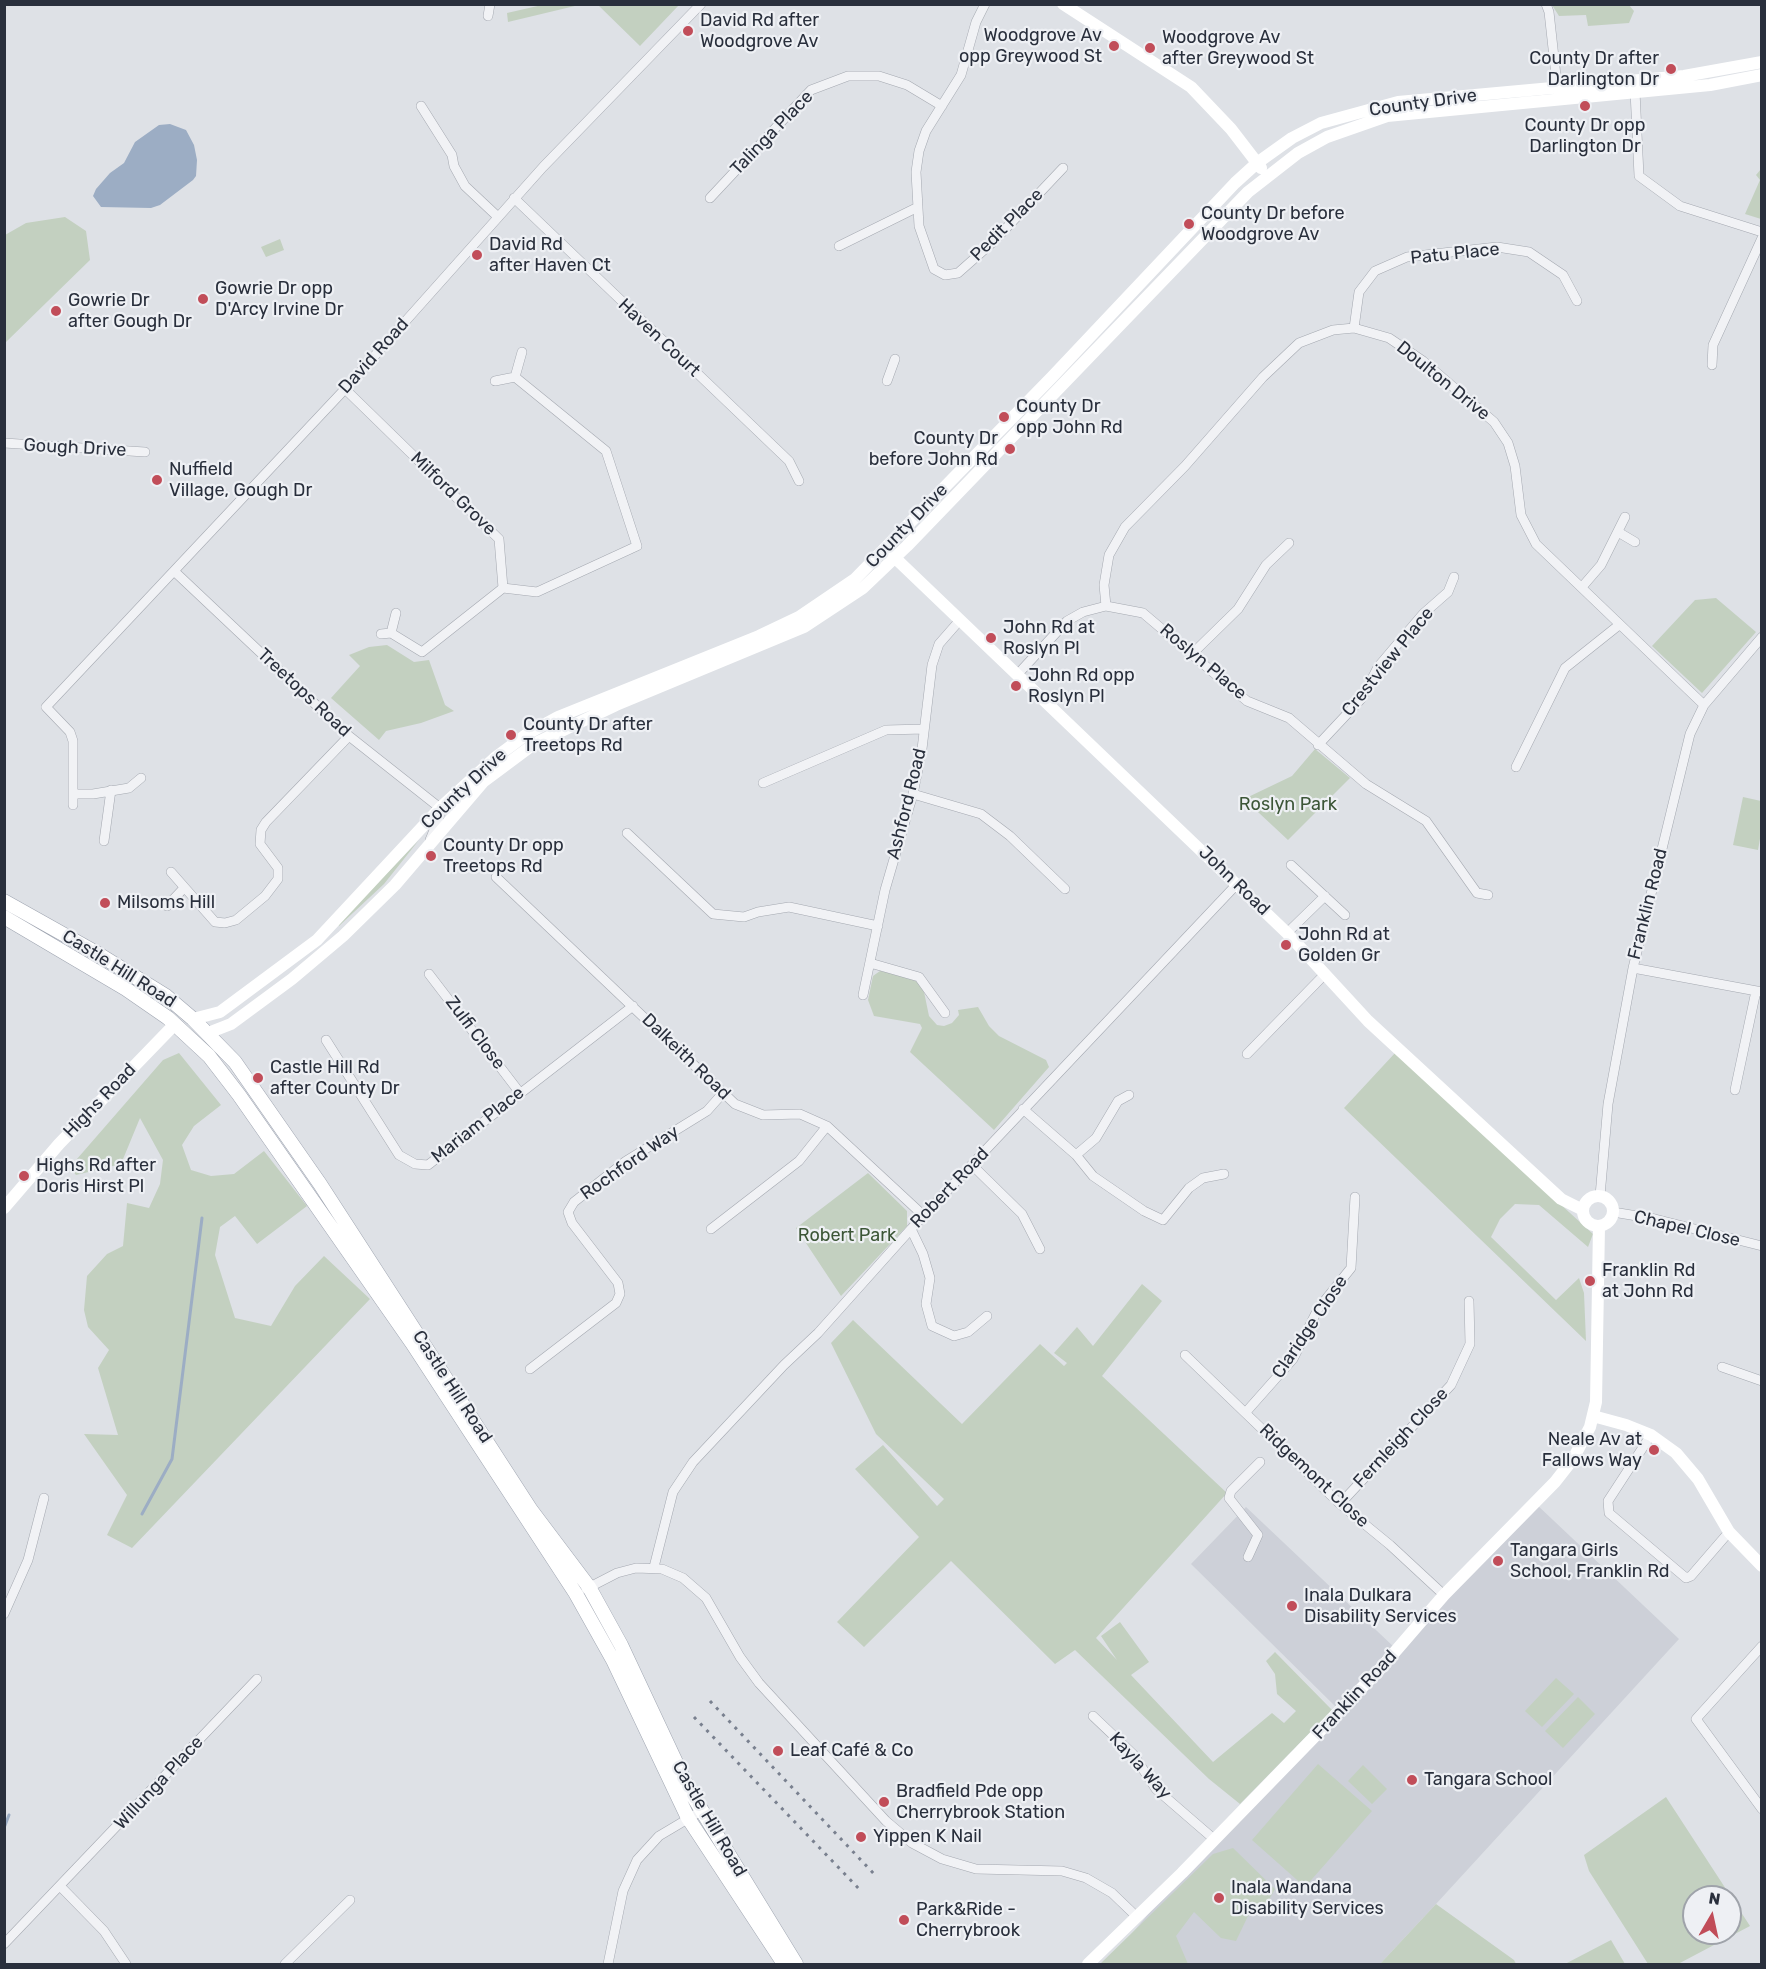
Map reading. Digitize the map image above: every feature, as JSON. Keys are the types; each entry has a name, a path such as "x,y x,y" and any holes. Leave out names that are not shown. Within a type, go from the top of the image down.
{"main road":[{"path":"1063,4 1191,87 1231,129 1266,175"},
{"name":"County Drive","path":"193,1018 220,1012 317,940 440,808 496,757 527,734 558,717 759,636 799,617 890,553 1266,175 1327,137 1387,116 1684,76 1761,62"},
{"name":"County Drive","path":"208,1033 231,1024 329,948 369,912 483,782 534,744 616,705 804,627 863,588 890,553 1257,163 1292,138 1321,123 1398,102 1635,91 1710,84 1761,75"},
{"name":"John Road","path":"890,553 1287,933 1368,1022 1561,1199 1583,1210"},
{"name":"Castle Hill Road","path":"4,901 122,968 176,1004 193,1018 235,1062 321,1184 531,1510 589,1587 621,1645 694,1814 796,1965"},
{"name":"Castle Hill Road","path":"4,917 126,989 175,1024 209,1056 245,1104 412,1344 576,1594 694,1814 784,1965"},
{"path":"175,1024 176,1004"},
{"path":"175,1024 193,1018"},
{"path":"175,1024 193,1032 208,1033"},
{"name":"Highs Road","path":"4,1208 59,1144 175,1024"},
{"path":"1600,1196 1611,1203 1613,1212 1607,1223 1599,1226 1589,1224 1583,1210 1591,1198 1600,1196"},
{"name":"Franklin Road","path":"1088,1965 1215,1840 1381,1668 1444,1595 1556,1482 1584,1440 1593,1416 1597,1391 1599,1226"},
{"path":"1593,1416 1651,1435 1676,1453 1689,1466 1729,1532 1761,1566"}],"street":[{"path":"488,16 490,4"},
{"name":"David Road","path":"73,794 73,741 70,732 46,707 345,389 514,198 701,4"},
{"path":"839,246 918,207 916,172 919,151 926,131 961,75 976,22 985,4"},
{"path":"1546,4 1549,12 1557,93"},
{"name":"Talinga Place","path":"710,198 811,90 848,76 879,76 907,85 942,106"},
{"path":"1635,91 1639,176 1680,206 1761,232"},
{"path":"421,106 452,155 454,166 465,186 498,217"},
{"name":"Pedit Place","path":"918,207 919,226 934,269 945,275 958,273 993,242 1064,168"},
{"name":"Haven Court","path":"514,198 789,461 799,481"},
{"path":"1712,365 1713,345 1761,238"},
{"name":"Patu Place","path":"1354,328 1359,292 1375,271 1407,257 1497,247 1529,252 1563,275 1577,301"},
{"name":"Doulton Drive","path":"1106,606 1104,585 1109,555 1125,527 1185,466 1263,377 1299,343 1333,330 1354,328 1389,338 1423,361 1494,422 1508,443 1515,466 1521,515 1536,544 1704,705"},
{"path":"515,377 522,352"},
{"path":"887,381 895,359"},
{"path":"495,381 515,377"},
{"path":"396,613 386,634 422,652 503,588 537,592 637,546 606,451 515,377"},
{"name":"Milford Grove","path":"345,389 499,539 503,588"},
{"name":"Gough Drive","path":"4,443 22,447 145,452"},
{"path":"1582,587 1600,565 1626,517"},
{"path":"1618,532 1635,542"},
{"path":"1193,652 1238,609 1266,565 1289,543"},
{"name":"Treetops Road","path":"174,571 349,736 440,808"},
{"name":"Crestview Place","path":"1318,745 1362,698 1386,658 1424,614 1448,592 1454,576"},
{"name":"Roslyn Place","path":"1017,675 1067,621 1083,612 1106,606 1143,612 1193,652 1218,678 1247,701 1289,718 1366,784 1426,821 1477,893 1488,895"},
{"name":"Ashford Road","path":"863,995 893,858 913,794 924,729 928,683 935,656 948,632 960,620"},
{"path":"1516,767 1564,668 1619,625"},
{"name":"Franklin Road","path":"1600,1196 1608,1104 1633,968 1690,734 1704,705 1761,637"},
{"path":"763,783 874,734 895,728 924,729"},
{"path":"171,872 211,918 220,923 236,920 276,885 279,873 260,844 261,830 349,736"},
{"path":"73,805 73,794 93,794 129,788 141,778"},
{"path":"104,841 111,790"},
{"path":"913,794 981,814 1010,836 1065,889"},
{"path":"427,848 439,818 440,808 452,808 467,801"},
{"path":"627,833 713,914 744,917 758,912 789,907 878,926"},
{"path":"1291,865 1345,915"},
{"name":"Dalkeith Road","path":"496,876 723,1093 748,1111 763,1115 800,1114 827,1126 924,1216"},
{"name":"Robert Road","path":"654,1568 668,1508 681,1478 784,1365 818,1333 1023,1109 1237,884"},
{"path":"167,906 184,888"},
{"path":"1287,933 1325,896"},
{"path":"870,963 920,977 945,1013"},
{"path":"1633,968 1759,991 1735,1090"},
{"name":"Zulfi Close","path":"429,974 520,1093"},
{"path":"1247,1054 1325,974"},
{"name":"Mariam Place","path":"326,1040 399,1155 415,1164 428,1165 439,1159 633,1006"},
{"name":"Rochford Way","path":"530,1369 616,1303 620,1294 618,1283 572,1223 568,1212 574,1202 626,1161 706,1111 723,1093"},
{"path":"1076,1155 1096,1138 1118,1101 1129,1095"},
{"path":"1023,1109 1076,1155 1093,1176 1144,1211 1163,1220 1189,1188 1203,1178 1224,1174"},
{"path":"711,1229 799,1161 827,1126"},
{"path":"972,1165 1023,1214 1040,1249"},
{"name":"Claridge Close","path":"1246,1412 1293,1359 1318,1309 1351,1268 1355,1197"},
{"name":"Chapel Close","path":"1613,1212 1655,1219 1761,1246"},
{"path":"911,1229 923,1254 930,1278 926,1304 932,1326 954,1335 968,1332 987,1316"},
{"name":"Fernleigh Close","path":"1340,1504 1451,1385 1470,1344 1469,1301"},
{"name":"Ridgemont Close","path":"1185,1355 1340,1504 1390,1545 1444,1595"},
{"path":"1722,1367 1761,1381"},
{"path":"1651,1435 1608,1501 1609,1513 1686,1578 1729,1532"},
{"path":"1248,1557 1258,1535 1229,1498 1231,1491 1260,1462"},
{"path":"4,1614 28,1560 44,1498"},
{"path":"576,1594 626,1569 654,1568 676,1574 700,1590 711,1605 740,1658 759,1683 886,1821 912,1843 942,1859 976,1869 1062,1871 1086,1878 1112,1893 1137,1917"},
{"path":"1761,1646 1696,1719 1761,1809"},
{"name":"Willunga Place","path":"4,1944 257,1679"},
{"name":"Kayla Way","path":"1093,1716 1133,1754 1156,1789 1215,1840"},
{"path":"608,1965 623,1891 637,1860 659,1836 694,1814"},
{"path":"60,1886 104,1931 126,1965"},
{"path":"285,1965 350,1900"}],"shaded area":[{"name":"Tangara School","path":"1535,1503 1679,1639 1436,1904 1380,1964 1107,1964 1182,1873"},
{"name":"Inala Dulkara Disability Services","path":"1246,1507 1395,1648 1338,1709 1191,1564"}],"green space":[{"path":"542,5 579,5 508,22 507,13"},
{"path":"598,5 679,5 640,46"},
{"path":"1552,5 1629,5 1634,11 1629,23 1588,26 1586,15 1559,16"},
{"path":"1761,169 1761,219 1745,214 1760,180 1756,175"},
{"path":"65,217 86,231 90,260 5,343 5,235 26,223"},
{"path":"280,239 284,250 266,257 261,247"},
{"path":"1716,598 1756,632 1702,693 1652,646 1695,600"},
{"path":"387,645 414,662 429,660 445,705 454,711 421,723 386,731 379,740 331,698 360,666 349,655 369,647"},
{"name":"Roslyn Park","path":"1315,749 1350,778 1288,840 1244,799 1292,776"},
{"path":"1743,797 1761,801 1761,833 1758,850 1733,845"},
{"path":"419,840 384,884 339,926 338,924"},
{"path":"880,971 892,972 916,980 923,987 929,1016 937,1025 944,1026 952,1023 959,1015 958,1010 978,1007 989,1026 999,1036 1046,1060 1049,1067 994,1130 910,1052 922,1028 920,1024 874,1016 868,1000 873,976"},
{"path":"179,1053 221,1105 194,1126 182,1145 191,1170 211,1176 234,1174 264,1151 307,1206 257,1244 235,1216 220,1227 215,1255 235,1318 271,1326 295,1286 324,1256 370,1299 132,1548 107,1535 127,1495 84,1434 118,1435 98,1368 109,1350 88,1327 84,1310 87,1276 107,1254 123,1246 127,1203 149,1208 160,1184 163,1160 140,1118 121,1164 76,1175 70,1167 163,1060"},
{"path":"1395,1053 1593,1234 1588,1247 1539,1205 1515,1204 1500,1219 1491,1237 1556,1300 1579,1278 1584,1293 1586,1341 1344,1108"},
{"name":"Robert Park","path":"868,1173 907,1211 907,1226 841,1296 796,1228"},
{"path":"1142,1284 1162,1301 1102,1376 1227,1493 1096,1638 1117,1660 1101,1636 1120,1622 1149,1662 1131,1675 1213,1762 1272,1713 1284,1723 1296,1711 1277,1694 1275,1674 1266,1661 1275,1652 1332,1710 1240,1804 1209,1779 1075,1650 1055,1664 951,1561 864,1647 837,1622 919,1537 855,1469 883,1445 937,1506 944,1499 876,1434 831,1343 853,1320 962,1424 1040,1344 1064,1366 1067,1363 1054,1353 1077,1327 1093,1346"},
{"path":"1556,1678 1574,1694 1542,1727 1525,1711"},
{"path":"1578,1697 1595,1714 1563,1748 1545,1731"},
{"path":"1318,1764 1372,1811 1305,1887 1252,1840"},
{"path":"1363,1765 1387,1789 1372,1804 1348,1781"},
{"path":"1666,1797 1723,1885 1682,1885 1682,1945 1714,1945 1678,1964 1648,1964 1589,1871 1584,1855"},
{"path":"1233,1848 1275,1889 1266,1905 1248,1916 1236,1941 1221,1938 1194,1912 1176,1936 1188,1964 1100,1964 1213,1854"},
{"path":"1436,1904 1514,1960 1516,1964 1380,1964"},
{"path":"1742,1914 1750,1926 1742,1930"},
{"path":"1611,1940 1625,1964 1565,1964"}],"water":[{"path":"170,124 186,130 194,145 197,160 196,176 193,180 160,205 151,208 101,207 93,196 96,189 110,173 124,163 135,142 159,125"}],"waterway":[{"path":"142,1514 172,1459 202,1218"},
{"path":"4,1828 9,1815"}],"railway":[{"path":"710,1701 877,1877"},
{"path":"694,1717 862,1892"}],"place":[{"name":"David Rd after Woodgrove Av","path":"688,31"},
{"name":"Woodgrove Av opp Greywood St","path":"1114,46"},
{"name":"Woodgrove Av after Greywood St","path":"1150,48"},
{"name":"County Dr after Darlington Dr","path":"1671,69"},
{"name":"County Dr opp Darlington Dr","path":"1585,106"},
{"name":"County Dr before Woodgrove Av","path":"1189,224"},
{"name":"David Rd after Haven Ct","path":"477,255"},
{"name":"Gowrie Dr opp D'Arcy Irvine Dr","path":"203,299"},
{"name":"Gowrie Dr after Gough Dr","path":"56,311"},
{"name":"County Dr opp John Rd","path":"1004,417"},
{"name":"County Dr before John Rd","path":"1010,449"},
{"name":"Nuffield Village, Gough Dr","path":"157,480"},
{"name":"John Rd at Roslyn Pl","path":"991,638"},
{"name":"John Rd opp Roslyn Pl","path":"1016,686"},
{"name":"County Dr after Treetops Rd","path":"511,735"},
{"name":"County Dr opp Treetops Rd","path":"431,856"},
{"name":"Milsoms Hill","path":"105,903"},
{"name":"John Rd at Golden Gr","path":"1286,945"},
{"name":"Castle Hill Rd after County Dr","path":"258,1078"},
{"name":"Highs Rd after Doris Hirst Pl","path":"24,1176"},
{"name":"Franklin Rd at John Rd","path":"1590,1281"},
{"name":"Neale Av at Fallows Way","path":"1654,1450"},
{"name":"Tangara Girls School, Franklin Rd","path":"1498,1561"},
{"name":"Inala Dulkara Disability Services","path":"1292,1606"},
{"name":"Leaf Café & Co","path":"778,1751"},
{"name":"Tangara School","path":"1412,1780"},
{"name":"Bradfield Pde opp Cherrybrook Station","path":"884,1802"},
{"name":"Yippen K Nail","path":"861,1837"},
{"name":"Inala Wandana Disability Services","path":"1219,1898"},
{"name":"Park&Ride - Cherrybrook","path":"904,1920"}]}
